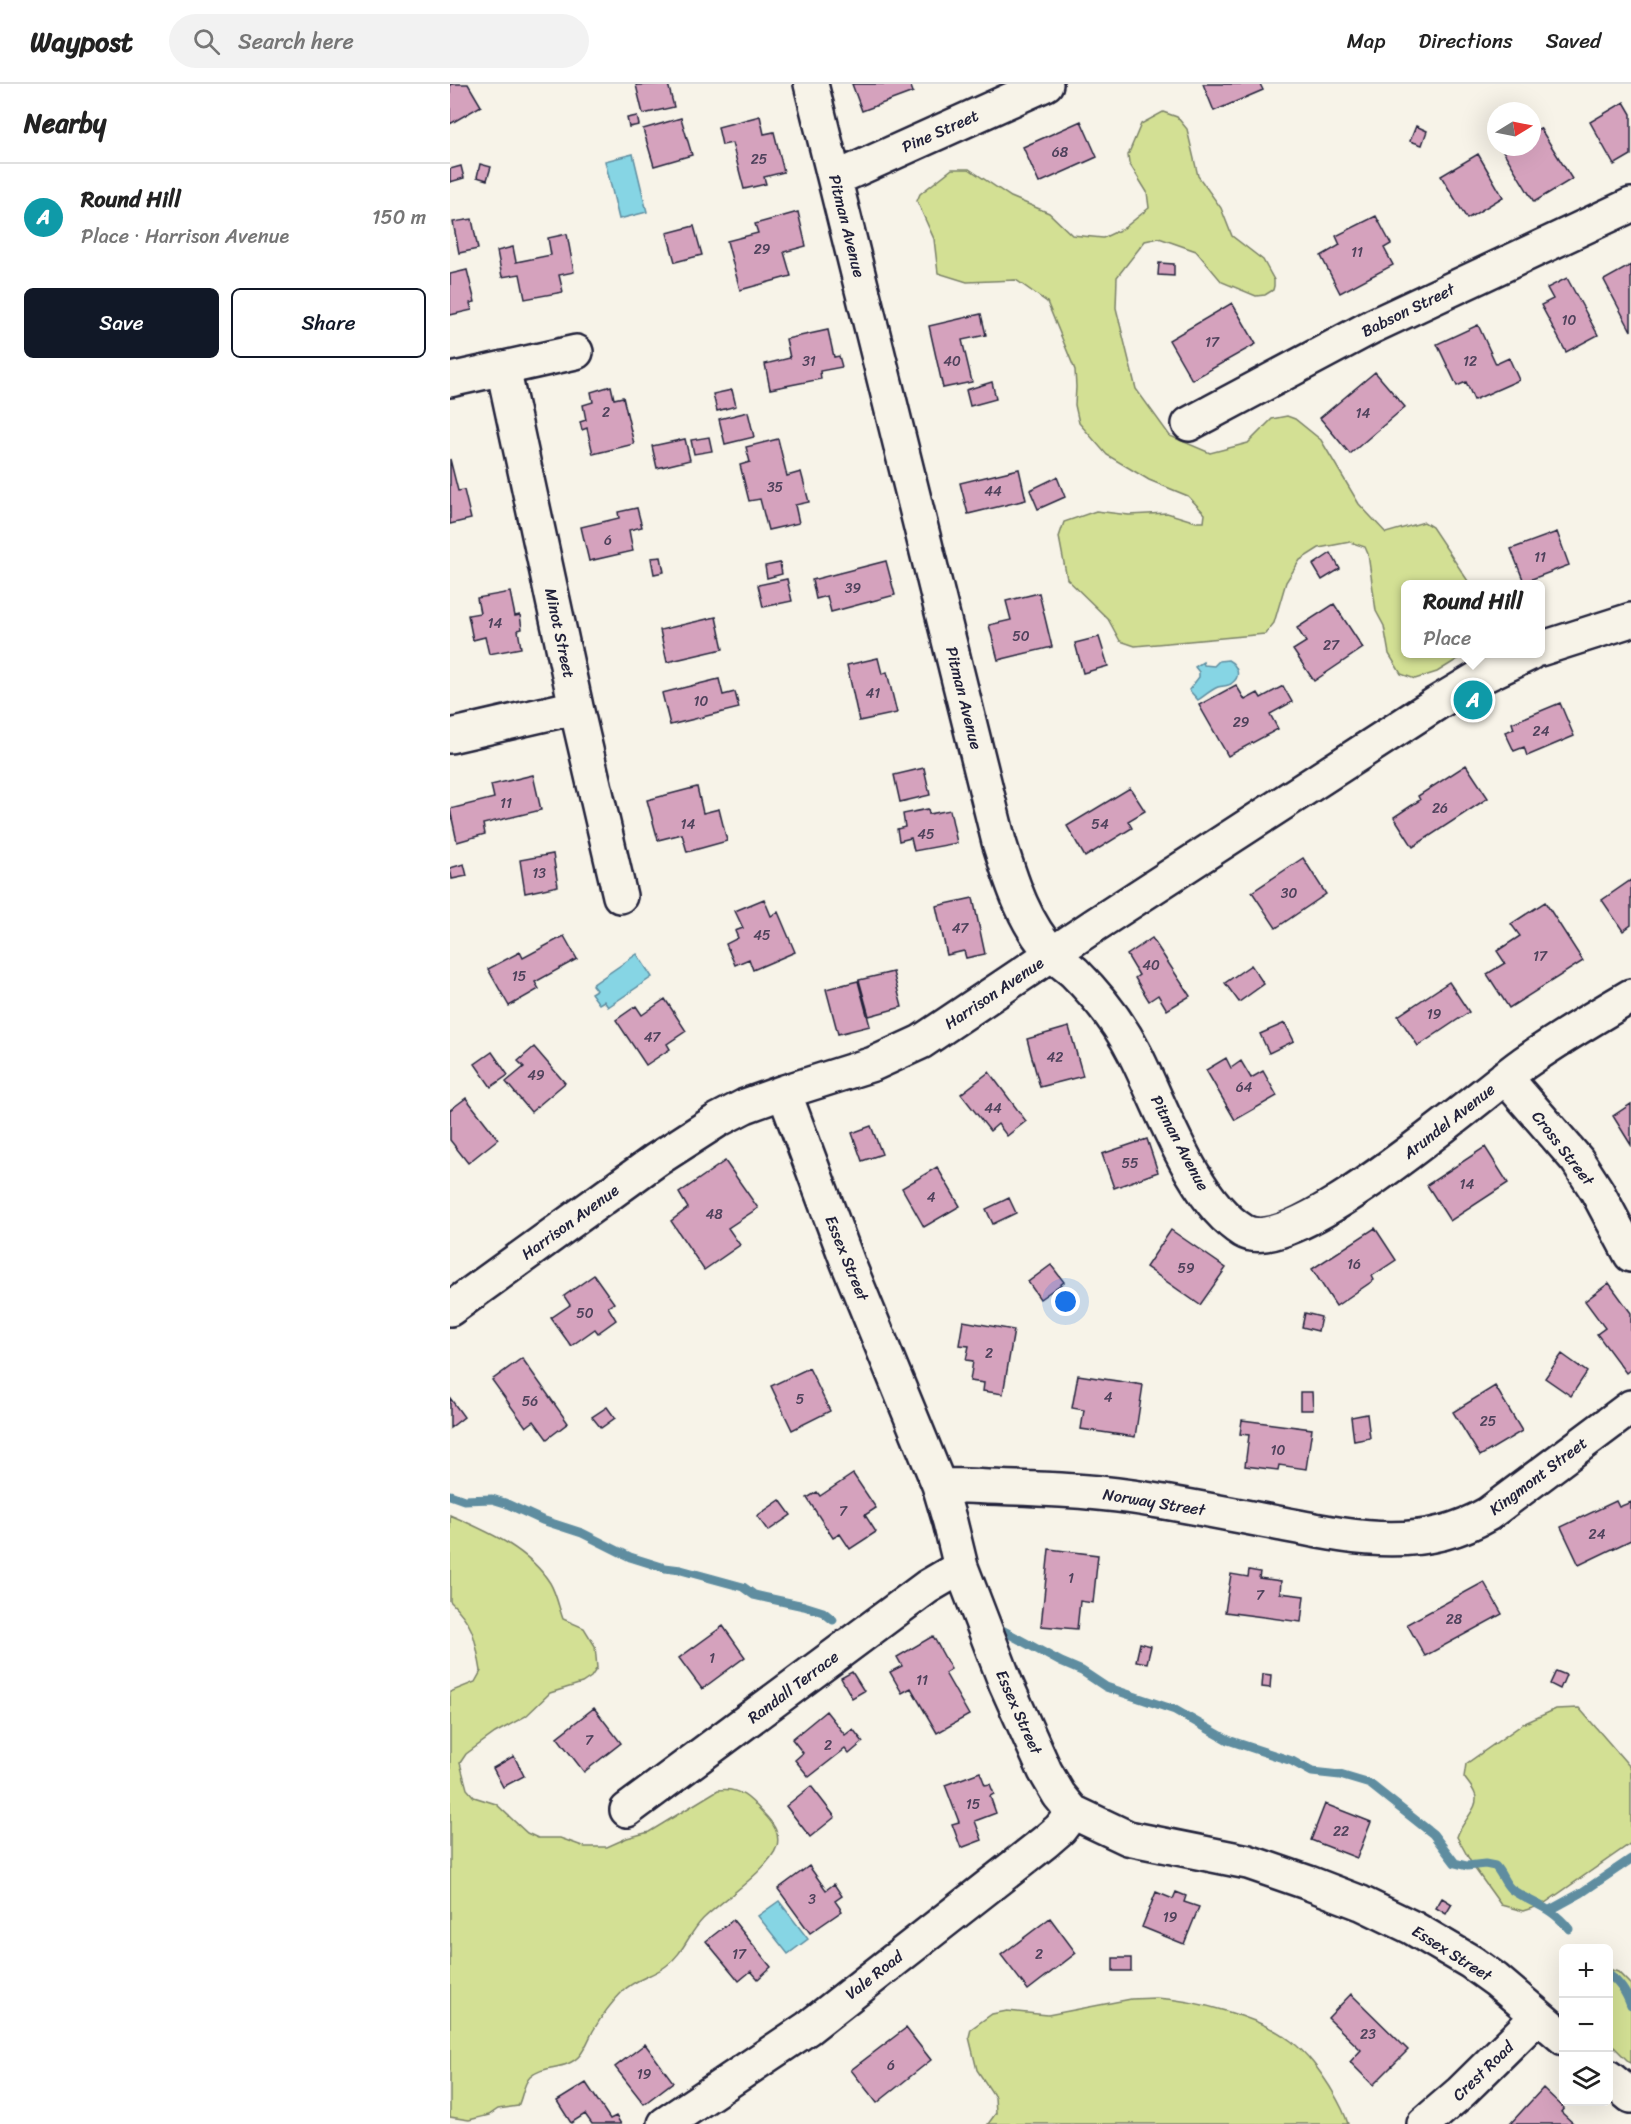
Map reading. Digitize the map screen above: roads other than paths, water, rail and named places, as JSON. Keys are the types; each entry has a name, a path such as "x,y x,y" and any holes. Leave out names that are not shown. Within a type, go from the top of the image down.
{"street":[{"name":"Pitman Avenue","path":"811,84 999,842 1022,906 1052,954 1098,998 1118,1025 1135,1052 1188,1165 1215,1205 1243,1231 1261,1234"},
{"name":"Pine Street","path":"835,179 1046,84"},
{"name":"Babson Street","path":"1189,424 1373,326 1631,205"},
{"path":"450,380 576,352"},
{"name":"Minot Street","path":"503,368 576,707 620,896"},
{"path":"1545,647 1631,620"},
{"name":"Harrison Avenue","path":"450,1309 696,1134 736,1111 784,1092 873,1064 921,1042 1437,703 1521,658"},
{"path":"450,736 576,707"},
{"name":"Arundel Avenue","path":"1261,1234 1287,1228 1308,1219 1377,1178 1505,1077 1546,1048 1631,996"},
{"name":"Cross Street","path":"1505,1077 1577,1160 1597,1191 1631,1256"},
{"name":"Essex Street","path":"784,1092 848,1263 939,1485 973,1602 1028,1735 1059,1795 1073,1812 1128,1838 1248,1862 1361,1903 1413,1928 1471,1962 1496,1980 1559,2034"},
{"name":"Kingmont Street","path":"1367,1539 1410,1539 1433,1536 1477,1521 1631,1407"},
{"name":"Norway Street","path":"939,1485 1132,1497 1367,1539"},
{"name":"Randall Terrace","path":"627,1810 927,1587 961,1566"},
{"name":"Vale Road","path":"665,2124 807,2028 1045,1842 1060,1829 1073,1812"},
{"name":"Crest Road","path":"1424,2124 1461,2092 1538,2016"},
{"path":"1613,2081 1631,2096"}],"water":[{"path":"633,154 647,212 619,219 605,161"},
{"path":"1228,660 1237,671 1235,680 1229,685 1215,688 1198,700 1189,690 1199,677 1199,672 1195,667 1203,662 1204,665 1214,666 1219,661"},
{"path":"637,954 652,977 608,1007 604,1001 599,1004 591,993 596,990 592,985"},
{"path":"779,1901 808,1939 788,1954 758,1916"}],"waterway":[{"path":"450,1495 464,1500 492,1499 505,1503 542,1520 582,1533 630,1557 743,1587 754,1595 823,1612 833,1620"},
{"path":"1002,1630 1082,1671 1106,1687 1175,1710 1228,1740 1292,1761 1312,1772 1340,1775 1370,1784 1433,1834 1455,1863 1467,1866 1485,1864 1495,1866 1511,1889 1548,1910 1569,1929"},
{"path":"1550,1910 1581,1893 1631,1859"},
{"path":"1613,1978 1622,1988 1631,2006"}],"place":[{"name":"Round Hill","path":"1473,700"}]}
